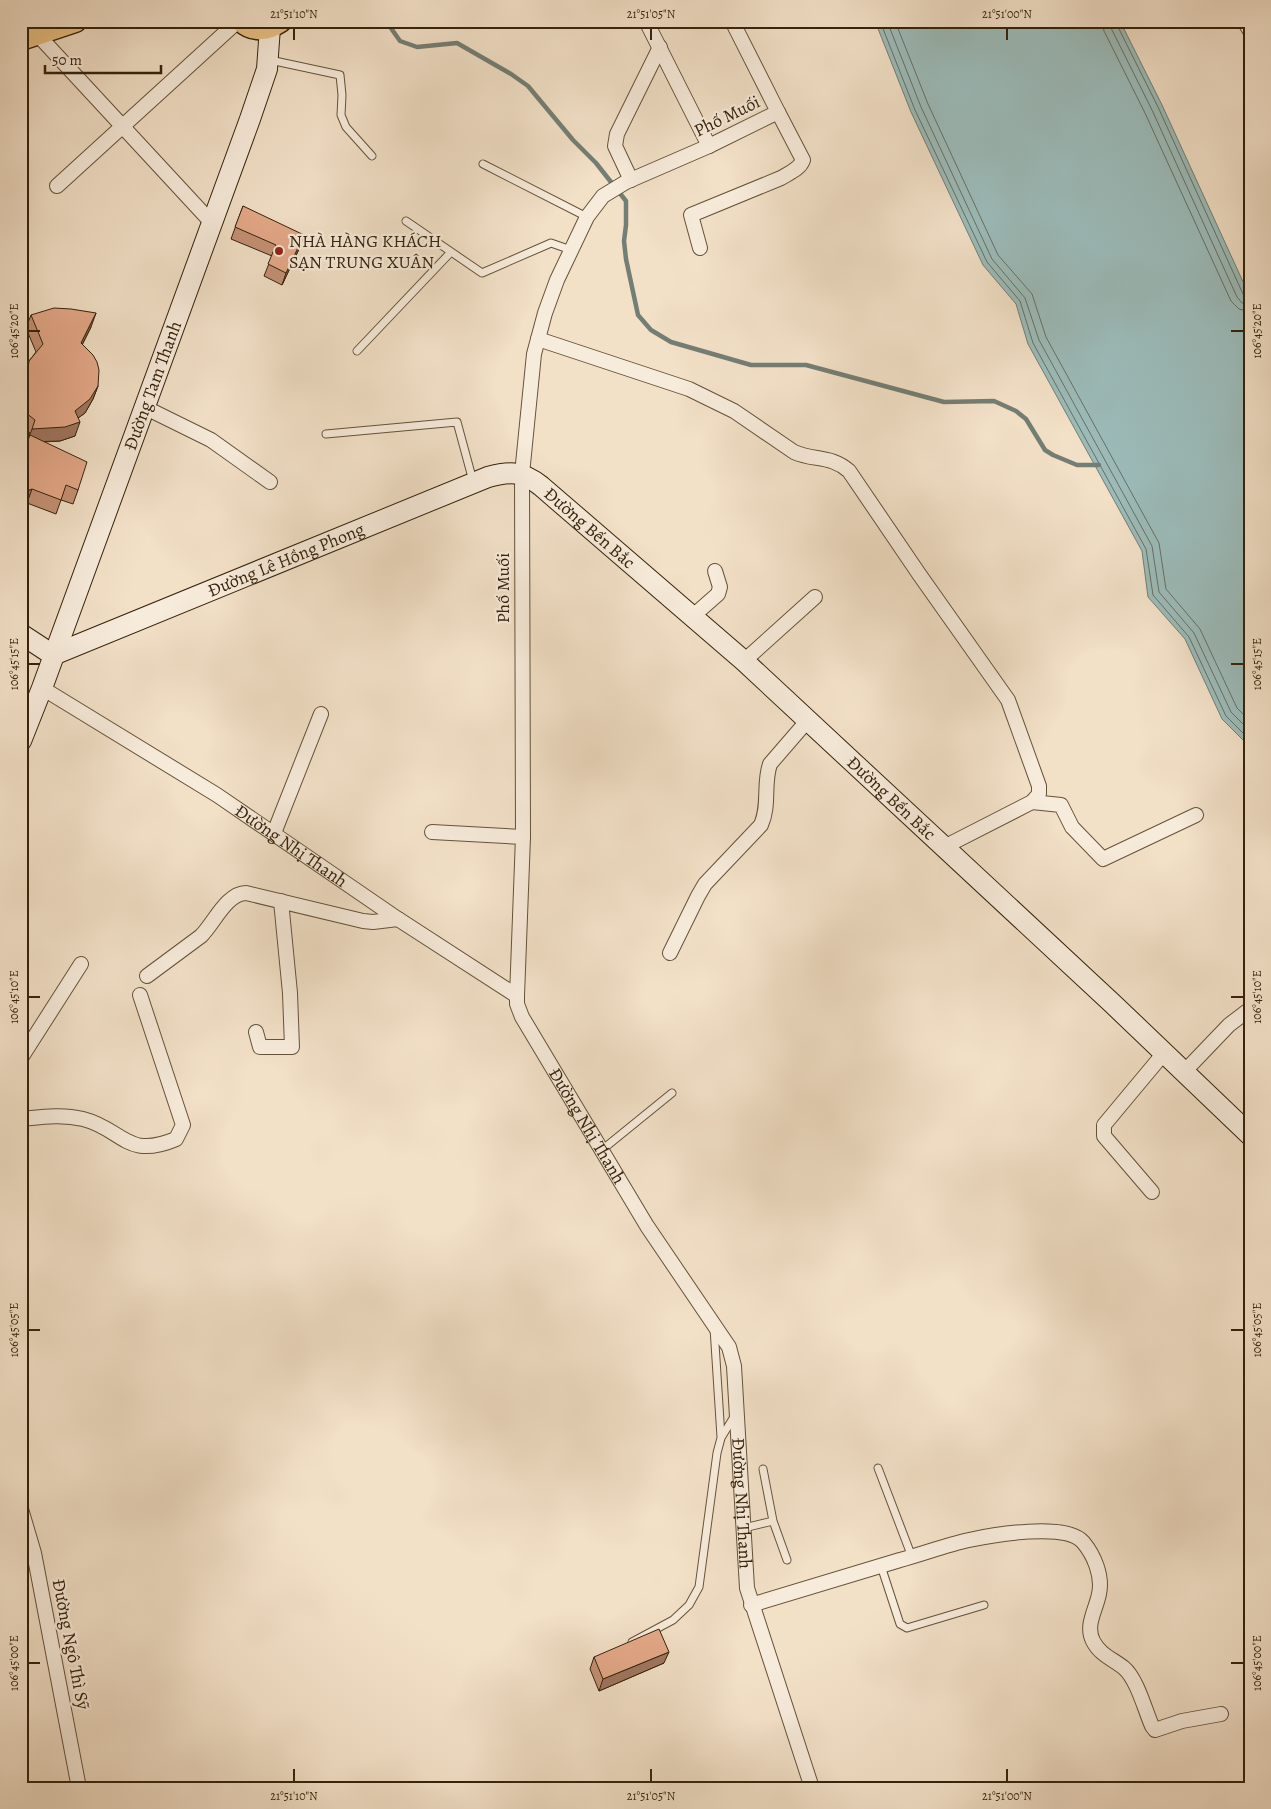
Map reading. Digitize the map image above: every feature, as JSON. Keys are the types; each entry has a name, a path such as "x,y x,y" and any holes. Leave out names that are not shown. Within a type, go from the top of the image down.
{"main road":[{"path":"26,38 75,21"},
{"path":"242,21 258,29 275,24"},
{"name":"Đường Tam Thanh","path":"21,741 253,111 267,69 275,24"},
{"name":"Đường Lê Hồng Phong","path":"54,655 474,483 500,474 522,474"},
{"name":"Đường Bến Bắc","path":"522,474 541,486 744,661 1250,1135"},
{"path":"21,634 54,655"},
{"path":"21,697 42,688"}],"street":[{"path":"56,186 238,21"},
{"path":"646,21 709,146"},
{"name":"Phố Muối","path":"517,996 523,836 522,474 534,354 557,280 587,217 603,196 629,181 709,146 778,112 732,21"},
{"path":"1244,21 1250,31"},
{"path":"26,38 123,126 212,223"},
{"path":"629,181 615,146 617,134 660,47"},
{"path":"700,248 691,215 781,178 802,163 803,160 778,112"},
{"path":"538,339 689,389 734,410 794,452 802,456 834,461 848,471 1008,700 1038,786 1038,794 1032,802 944,847"},
{"path":"144,407 211,440 270,482"},
{"path":"693,616 718,594 720,587 715,571"},
{"path":"744,661 815,597"},
{"name":"Đường Nhị Thanh","path":"42,688 216,795 398,919 517,996 517,1004 522,1017 648,1226 729,1347 734,1366 738,1411 747,1588 812,1788"},
{"path":"274,833 321,714"},
{"path":"670,954 698,896 706,884 761,824 765,816 767,803 767,772 770,764 808,720"},
{"path":"1032,802 1061,805 1072,827 1103,859 1196,815"},
{"path":"432,832 523,836"},
{"path":"148,976 207,930 232,897 240,893 363,921 373,922 398,919"},
{"path":"256,1032 260,1047 292,1046 290,993 281,902"},
{"path":"21,1058 81,964"},
{"path":"21,1119 64,1116 84,1119 125,1141 152,1147 176,1139 183,1125 140,996"},
{"path":"1184,1072 1229,1025 1250,1009"},
{"path":"1152,1192 1104,1136 1103,1131 1104,1125 1164,1053"},
{"name":"Đường Ngô Thì Sỹ","path":"21,1509 34,1553 79,1788"},
{"path":"752,1605 967,1540 1019,1532 1073,1534 1082,1541 1092,1556 1101,1582 1099,1596 1091,1619 1093,1642 1101,1652 1125,1669 1133,1680 1155,1730 1182,1721 1221,1714"}],"lane":[{"path":"268,59 340,75 341,115 346,127 372,156"},
{"path":"483,164 587,217"},
{"path":"406,221 482,273 551,243 571,250"},
{"path":"357,351 451,252"},
{"path":"326,434 457,422 474,483"},
{"path":"603,1149 672,1093"},
{"path":"714,1323 721,1438"},
{"path":"626,1645 673,1620 689,1605 699,1587 716,1453 721,1438 738,1411"},
{"path":"878,1468 912,1557"},
{"path":"763,1469 772,1521 787,1560"},
{"path":"744,1528 772,1521"},
{"path":"881,1566 900,1624 903,1627 906,1628 984,1605"}],"water":[{"path":"875,21 1120,21 1162,105 1250,297 1250,747 1222,719 1185,639 1148,597 1142,551 1028,344 1016,304 983,265 911,112"}],"building":[{"path":"243,206 304,235 286,273 268,264 276,245 235,227"},
{"path":"54,308 96,313 81,343 97,362 99,370 98,386 90,399 75,411 80,422 65,427 32,429 35,420 21,406 21,387 26,386 29,361 43,344 31,315"},
{"path":"30,435 87,462 78,490 66,485 61,500 32,489 21,493 21,458"},
{"path":"21,565 26,568 21,578"},
{"path":"659,1629 669,1652 603,1679 594,1657"}],"waterway":[{"path":"386,21 400,41 417,47 457,43 511,74 528,86 573,140 596,163 626,201 624,241 626,259 638,315 651,330 671,342 751,365 806,365 944,402 994,401 1016,411 1026,419 1045,450 1053,455 1077,465 1099,465"}],"place":[{"name":"NHÀ HÀNG KHÁCH SẠN TRUNG XUÂN","path":"279,251"}]}
